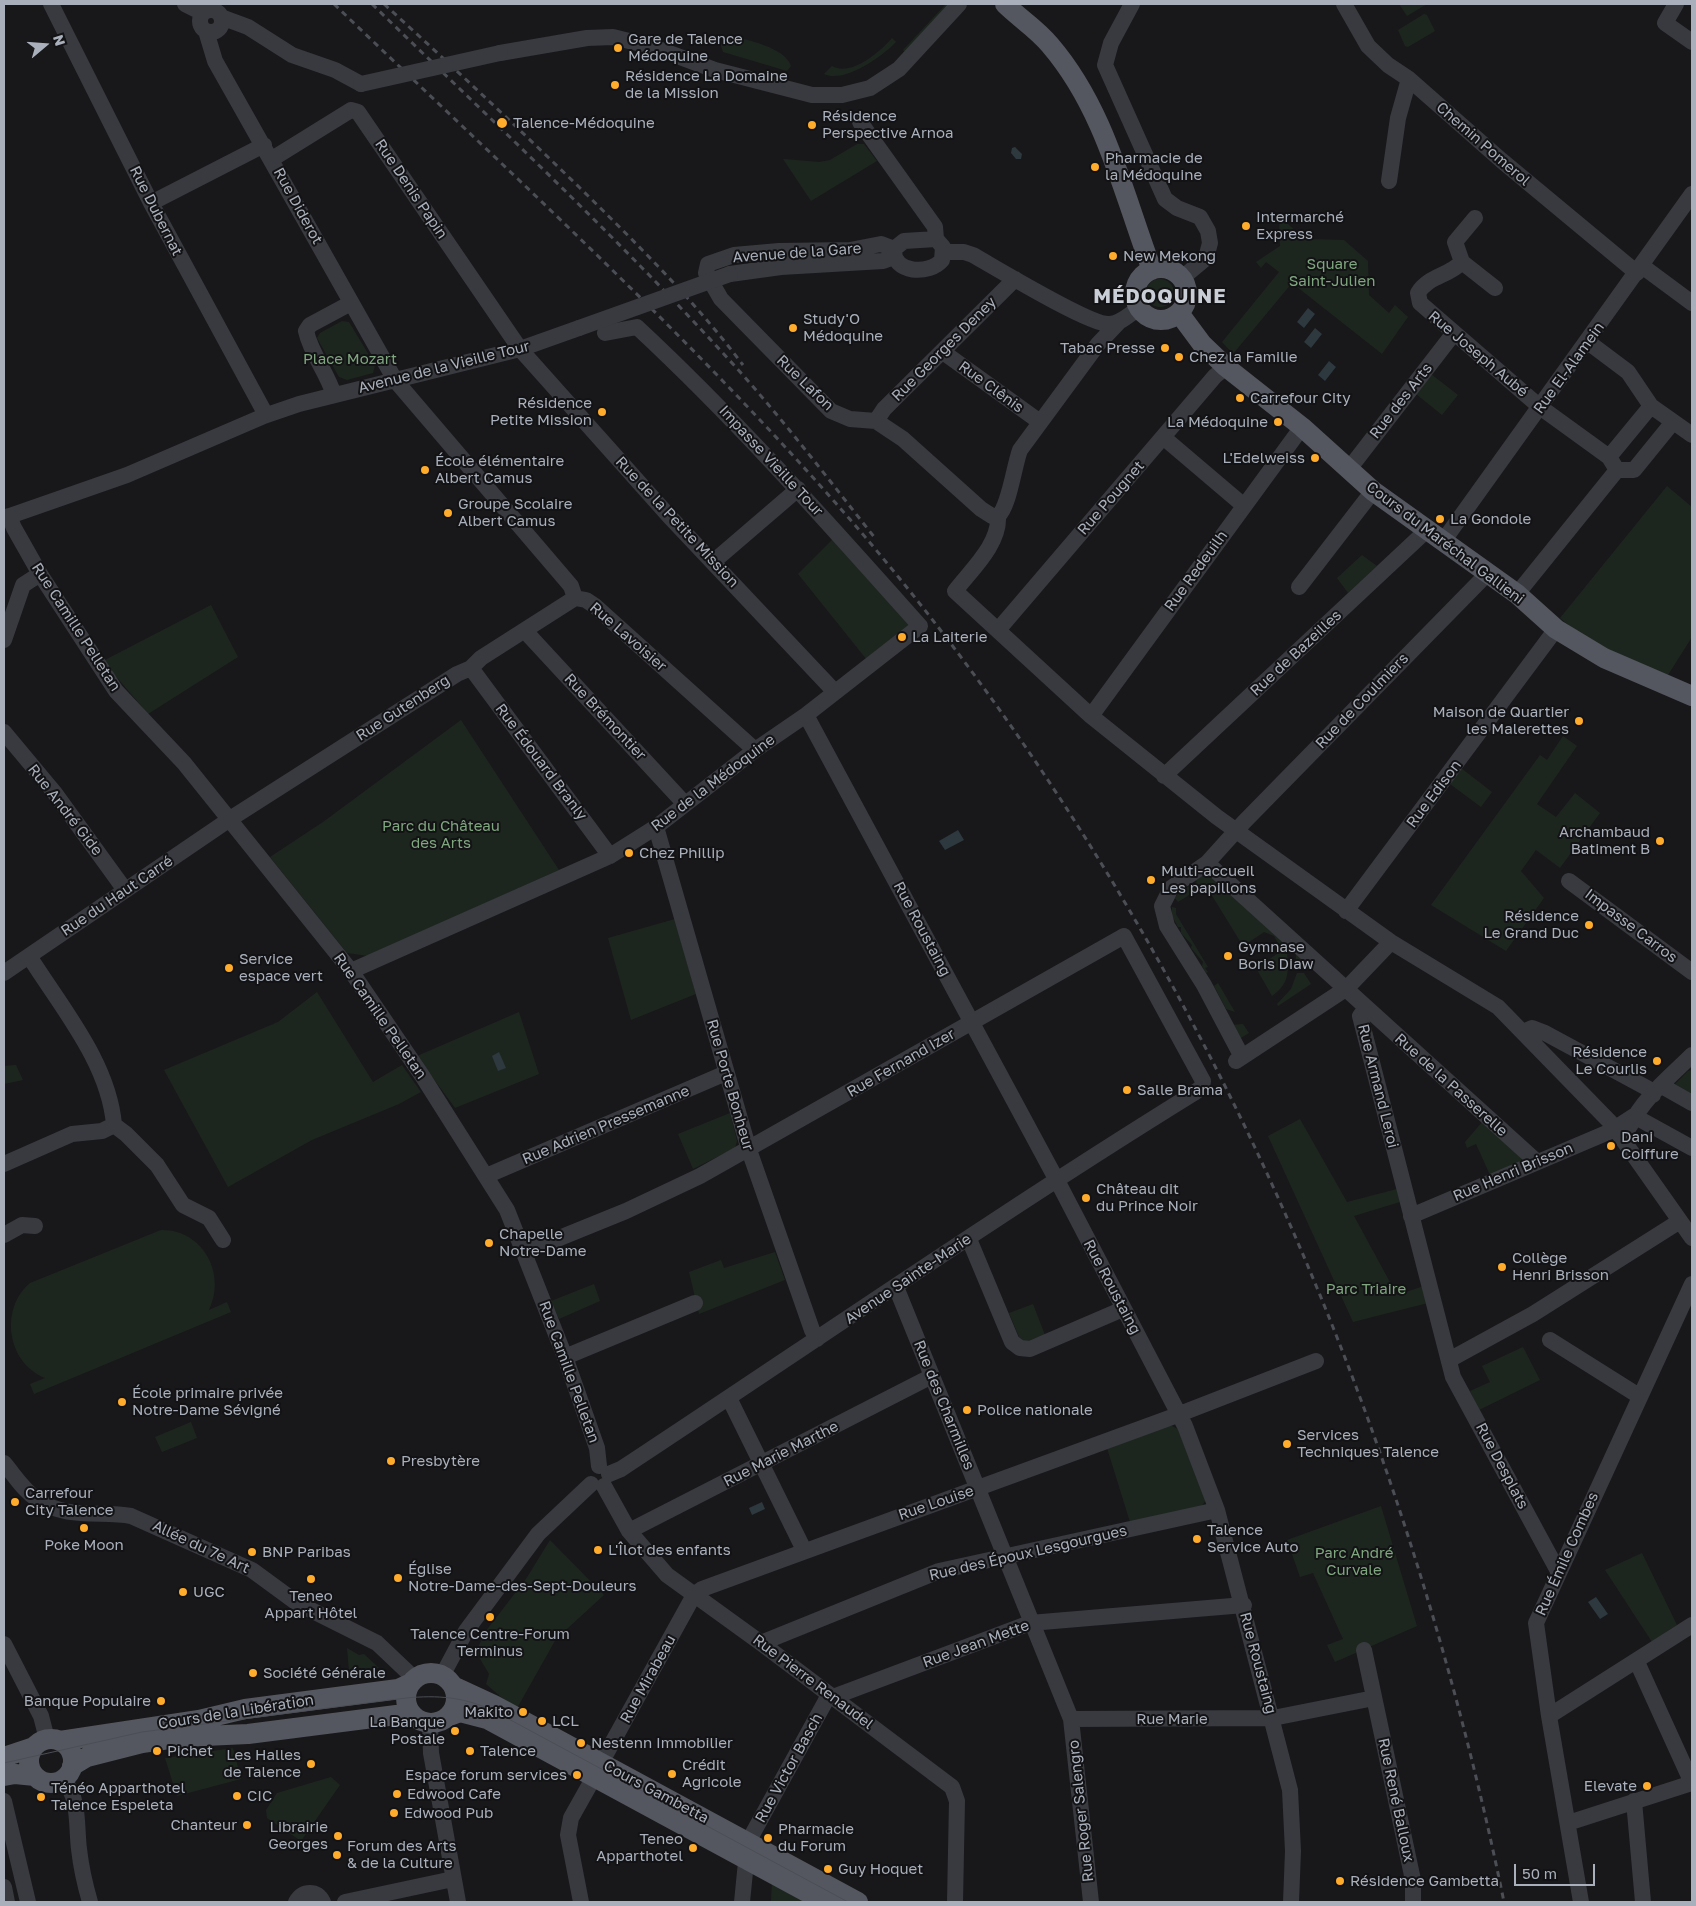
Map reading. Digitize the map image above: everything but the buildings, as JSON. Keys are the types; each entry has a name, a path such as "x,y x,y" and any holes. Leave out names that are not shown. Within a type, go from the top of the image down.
{"main road":[{"path":"1005,4 1050,44 1065,66 1104,135 1118,169 1152,270"},
{"path":"1019,4 1025,11 1030,25"},
{"path":"1168,269 1182,278 1187,292 1186,300 1178,314 1162,320 1145,315 1139,308 1135,293 1136,286 1140,279 1152,270 1168,269"},
{"name":"Cours du Maréchal Gallieni","path":"1178,314 1200,341 1226,367 1302,427 1373,491 1517,594 1556,629 1598,656 1692,696"},
{"path":"428,1673 447,1681 455,1703 449,1716 440,1722 422,1720 409,1711 406,1698 413,1681 428,1673"},
{"name":"Cours de la Libération","path":"4,1757 47,1742 199,1720 245,1708 398,1689 413,1681"},
{"name":"Cours Gambetta","path":"447,1681 494,1705 598,1770 748,1851 858,1902"},
{"name":"Cours Gambetta","path":"449,1716 460,1712 486,1719 598,1770"},
{"name":"Cours de la Libération","path":"68,1772 87,1757 150,1742 201,1736 248,1734 404,1714 422,1720"},
{"path":"4,1776 15,1774 35,1776 52,1783 68,1772 71,1753 47,1742 29,1763 35,1776"},
{"name":"Cours Gambetta","path":"748,1851 825,1902"}],"street":[{"name":"Rue Dubernat","path":"51,4 151,203 266,415"},
{"path":"184,4 203,13 215,11 221,17 248,27 292,55 335,70 361,84 500,53 587,38 613,37 653,47 715,70 812,95 842,95 870,88 899,69 959,4"},
{"path":"1132,4 1111,43 1105,65 1165,199 1177,208 1200,216 1208,231 1210,243 1206,258 1182,278"},
{"name":"Chemin Pomerol","path":"1344,4 1368,46 1388,65 1408,79 1501,160 1639,270 1692,303"},
{"path":"1676,4 1665,23 1692,42"},
{"path":"203,13 200,23 206,31 217,30 221,24 221,17"},
{"name":"Rue Diderot","path":"206,31 215,61 395,380"},
{"path":"1389,181 1398,118 1408,79"},
{"name":"Rue Denis Papin","path":"151,203 268,152 351,110 358,112 520,349"},
{"path":"860,122 935,226 942,260 934,267 907,269 898,264 894,253"},
{"name":"Rue El-Alamein","path":"1435,535 1540,407 1639,270 1655,243 1692,194"},
{"path":"1475,218 1455,242 1462,262 1495,288"},
{"name":"Avenue de la Vieille Tour","path":"7,517 126,475 266,415 334,395 520,349 730,274 781,267 883,261 894,253 904,241 939,246"},
{"name":"Avenue de la Gare","path":"706,273 708,264 734,255 779,251 850,250 881,244 894,253"},
{"path":"939,246 973,255 1015,279 1100,322 1108,325 1118,323"},
{"name":"Rue Joseph Aubé","path":"1462,262 1425,284 1418,293 1423,308 1540,407 1613,463"},
{"name":"Rue Lafon","path":"706,273 721,299 831,412 850,419 876,422 903,438 981,509 992,516 998,516"},
{"name":"Rue Georges Deney","path":"876,422 884,409 1015,279"},
{"path":"334,395 329,379 308,341 306,331 310,326 351,303"},
{"path":"1139,308 1118,323 1098,344 1020,450 1013,468 1007,502 998,516 999,528 990,544 955,591 1091,716 1164,776 1346,911 1391,942 1498,1008 1618,1132 1692,1238"},
{"name":"Impasse Vieille Tour","path":"605,333 637,327 733,419 920,626"},
{"name":"Rue des Arts","path":"1349,469 1454,333"},
{"path":"1588,342 1628,372 1637,382 1651,406 1692,435"},
{"name":"Rue de la Petite Mission","path":"520,349 668,515 835,692"},
{"name":"Rue Clênis","path":"943,352 1040,422"},
{"name":"Rue Pougnet","path":"998,630 1215,376 1226,367"},
{"name":"Rue Lavoisier","path":"395,380 571,586 575,598 586,600 595,606 755,750"},
{"path":"1517,594 1613,463 1651,406"},
{"path":"1613,463 1634,470 1673,422"},
{"name":"Rue Redeuilh","path":"1091,716 1243,505 1302,427"},
{"path":"1164,437 1243,505"},
{"path":"713,562 798,489"},
{"path":"1299,586 1373,491"},
{"name":"Rue Camille Pelletan","path":"7,517 40,574 116,691 184,763 351,971 423,1077 486,1176 507,1210 565,1357 597,1448 601,1478"},
{"name":"Rue de Bazeilles","path":"1164,776 1435,535"},
{"name":"Rue de Coulmiers","path":"1237,830 1488,573"},
{"path":"4,640 23,585 40,574"},
{"name":"Rue Gutenberg","path":"230,819 457,674 471,668 481,658 575,598"},
{"name":"Rue de la Médoquine","path":"351,971 610,856 656,827 755,750 806,715 920,626"},
{"name":"Rue Edison","path":"1346,911 1556,629"},
{"name":"Rue Brémontier","path":"525,631 686,804"},
{"name":"Rue Édouard Branly","path":"471,668 610,856"},
{"name":"Rue Roustaing","path":"806,715 972,1022 1179,1414 1217,1510 1244,1605 1290,1790 1294,1851 1291,1902"},
{"name":"Rue André Gide","path":"4,732 54,792 125,890"},
{"name":"Rue du Haut Carré","path":"4,973 230,819"},
{"name":"Rue Porte Bonheur","path":"656,827 748,1150 812,1330 818,1339"},
{"path":"1237,830 1207,863 1171,888 1164,900 1162,913 1167,926 1204,985 1239,1059 1347,988 1391,942"},
{"name":"Rue Armand Leroi","path":"1207,863 1347,988 1366,1008 1360,1016 1449,1360"},
{"name":"Impasse Carros","path":"1569,880 1692,972"},
{"name":"Rue Fernand Izer","path":"524,1252 670,1191 748,1150 1124,936 1203,1081"},
{"path":"29,956 80,1036 97,1068 113,1105 114,1125"},
{"name":"Rue de la Passerelle","path":"1366,1008 1537,1162"},
{"path":"1523,1032 1532,1028 1545,1033 1647,1088 1692,1103"},
{"path":"1618,1132 1628,1131 1634,1116 1692,1055"},
{"name":"Rue Adrien Pressemanne","path":"486,1176 726,1073"},
{"name":"Avenue Sainte-Marie","path":"601,1478 621,1469 1056,1180 1194,1093 1202,1087 1203,1081"},
{"path":"1634,1116 1692,1148"},
{"path":"4,1164 72,1134 102,1131 114,1125"},
{"path":"114,1125 126,1134 156,1165 183,1205 209,1218 223,1240"},
{"name":"Rue Henri Brisson","path":"1411,1216 1537,1162 1618,1132"},
{"path":"1449,1360 1534,1314 1680,1221"},
{"path":"4,1235 22,1225 35,1226"},
{"path":"969,1239 1012,1342 1020,1348 1030,1349 1123,1309"},
{"name":"Rue Émile Combes","path":"1581,1902 1549,1716 1536,1623 1558,1571 1692,1284"},
{"name":"Rue des Charmilles","path":"896,1287 1070,1719"},
{"path":"565,1357 695,1303"},
{"path":"1550,1340 1639,1396"},
{"name":"Rue Desplats","path":"1449,1360 1453,1377 1558,1571"},
{"name":"Rue Louise","path":"694,1594 702,1589 804,1550 978,1489 1316,1361"},
{"name":"Rue Marie Marthe","path":"629,1531 932,1376"},
{"path":"729,1398 804,1550"},
{"name":"Allée du 7e Art","path":"4,1463 25,1489 53,1509 68,1512 112,1513 132,1516 149,1522 180,1539 252,1570 297,1602 377,1643 413,1681"},
{"path":"447,1681 466,1631 538,1534 601,1478"},
{"name":"Rue Pierre Renaudel","path":"601,1478 629,1531 667,1575 952,1787 956,1794 955,1902"},
{"name":"Rue des Époux Lesgourgues","path":"760,1643 939,1571 1217,1510"},
{"name":"Rue Mirabeau","path":"581,1902 568,1835 571,1818 694,1594"},
{"name":"Rue Jean Mette","path":"831,1696 1030,1623 1244,1605"},
{"path":"1549,1716 1637,1662 1692,1624"},
{"path":"4,1644 41,1716 47,1742"},
{"name":"Rue René Balloux","path":"1364,1650 1413,1880 1413,1902"},
{"path":"1568,1823 1692,1783 1637,1662"},
{"name":"Rue Victor Basch","path":"748,1851 831,1696"},
{"path":"1273,1718 1374,1698"},
{"name":"Rue Marie","path":"1070,1719 1273,1718"},
{"name":"Rue Roger Salengro","path":"1070,1719 1090,1902"},
{"path":"422,1720 431,1753 458,1902"},
{"path":"68,1772 74,1798 79,1850 90,1902"},
{"path":"4,1801 28,1902"},
{"path":"1634,1802 1643,1902"},
{"path":"742,1902 748,1851"},
{"path":"345,1902 453,1879"},
{"path":"4,1887 8,1902"},
{"path":"296,1902 300,1896 308,1893 317,1895 323,1902"}],"green space":[{"path":"946,4 951,4 906,53 903,50"},
{"path":"1399,4 1427,4 1407,16"},
{"path":"1424,14 1427,15 1435,31 1408,47 1405,46 1398,30"},
{"path":"729,35 773,49 787,59 791,66 787,71 723,52 720,43"},
{"path":"892,38 896,42 863,67 842,75 832,76 824,74 832,66 840,69 856,66 873,56"},
{"path":"857,144 864,144 877,161 811,201 783,159 819,162 830,160"},
{"name":"Square Saint-Julien","path":"1279,216 1305,239 1344,240 1368,261 1369,295 1389,313 1395,305 1408,317 1382,354 1292,283 1233,354 1222,342 1279,272 1266,262 1261,268 1256,262 1280,246"},
{"path":"1160,279 1170,283 1174,293 1170,303 1160,307 1150,303 1146,293 1150,283"},
{"name":"Place Mozart","path":"342,321 349,322 375,365 373,373 347,380 339,377 317,338 320,333"},
{"path":"1431,374 1458,395 1442,415 1416,394"},
{"path":"1667,486 1692,507 1692,637 1668,675 1625,658 1584,637 1560,618"},
{"path":"833,539 911,625 867,660 798,574"},
{"path":"1362,555 1377,566 1348,593 1337,578"},
{"path":"211,605 238,657 148,714 103,661"},
{"name":"Parc du Château des Arts","path":"461,720 559,870 368,956 347,953 270,857 323,822"},
{"path":"1563,736 1577,746 1537,804 1556,817 1575,793 1600,813 1560,868 1536,850 1521,871 1544,898 1506,951 1431,905 1540,755 1547,760"},
{"path":"1461,768 1492,792 1481,807 1450,784"},
{"path":"1208,873 1283,942 1279,945 1274,936 1264,932 1243,946 1211,894 1207,891 1194,892 1178,902 1175,898 1180,891 1197,882 1195,879"},
{"path":"1172,907 1176,908 1176,914 1208,967 1205,968 1208,972 1206,973 1202,966 1203,962 1191,948 1192,945 1181,933 1181,927 1178,927 1172,916"},
{"path":"675,919 696,994 631,1020 608,938"},
{"path":"1283,950 1287,953 1287,977 1282,987 1272,996 1256,968"},
{"path":"1296,954 1307,963 1305,970 1296,968"},
{"path":"1297,973 1304,973 1311,984 1278,1006 1277,1004 1291,989"},
{"path":"1218,983 1235,1012 1226,1009 1214,986"},
{"path":"317,992 373,1082 402,1065 421,1092 399,1104 312,1140 228,1187 164,1070 278,1022"},
{"path":"519,1012 539,1074 455,1108 417,1056"},
{"path":"1243,1024 1249,1033 1239,1039 1231,1025"},
{"path":"16,1065 23,1080 4,1084 4,1066"},
{"path":"1692,1070 1692,1094 1675,1084 1688,1071"},
{"path":"730,1113 737,1141 735,1148 693,1169 678,1134"},
{"name":"Parc Triaire","path":"1300,1119 1347,1202 1397,1189 1400,1202 1354,1216 1397,1295 1424,1286 1428,1303 1353,1322 1268,1136"},
{"path":"1483,1121 1522,1157 1521,1162 1490,1175 1476,1144 1467,1148 1465,1142"},
{"path":"161,1230 176,1232 188,1237 199,1245 213,1268 214,1296 209,1310 227,1302 231,1312 34,1394 30,1384 45,1378 32,1370 22,1360 15,1348 12,1334 11,1320 14,1306 20,1294 30,1283"},
{"path":"775,1252 785,1280 699,1314 689,1272 721,1260 724,1268"},
{"path":"594,1284 600,1301 559,1319 551,1301"},
{"path":"1033,1304 1045,1335 1025,1342 1019,1337 1009,1313"},
{"path":"1523,1347 1540,1380 1479,1410 1470,1391 1490,1382 1482,1366"},
{"path":"191,1422 197,1438 162,1452 155,1437"},
{"path":"1170,1425 1178,1429 1206,1500 1201,1507 1130,1522 1107,1448"},
{"name":"Parc André Curvale","path":"1381,1506 1417,1626 1335,1662 1327,1645 1343,1639 1313,1573 1300,1577 1287,1540"},
{"path":"550,1540 604,1595 556,1639 516,1710 486,1684 489,1674 476,1652 485,1632 526,1579"},
{"path":"1642,1553 1677,1625 1652,1642 1605,1570"},
{"path":"347,1648 359,1655 364,1654 379,1668 349,1671"},
{"path":"233,1748 241,1779 177,1796 165,1758"},
{"path":"331,1777 340,1785 301,1841 267,1818 266,1810 277,1793"},
{"path":"772,1880 809,1902 771,1902"}],"shaded area":[{"path":"1015,147 1022,154 1021,159 1016,159 1011,153 1012,148"},
{"path":"1308,308 1315,314 1304,328 1297,322"},
{"path":"1315,328 1322,334 1311,348 1304,342"},
{"path":"1329,361 1336,367 1325,381 1318,375"},
{"path":"958,830 964,840 945,850 939,841"},
{"path":"499,1052 506,1068 498,1071 492,1056"},
{"path":"762,1502 765,1509 752,1515 749,1508"},
{"path":"1596,1597 1608,1614 1600,1619 1588,1602"}],"tram line":[{"path":"4,1763 142,1732 406,1698 450,1698 471,1702 492,1710 848,1902"}],"railway":[{"path":"334,4 539,199 674,331 804,467 866,538 983,687 1090,845 1185,1010 1270,1180 1344,1356 1408,1535 1461,1718 1504,1902"},
{"path":"372,4 549,175 679,306 761,396 875,538"},
{"path":"384,4 507,118 622,230 685,295 743,365"}],"place":[{"name":"Gare de Talence Médoquine","path":"618,48"},
{"name":"Résidence La Domaine de la Mission","path":"615,85"},
{"name":"Talence-Médoquine","path":"502,123"},
{"name":"Résidence Perspective Arnoa","path":"812,125"},
{"name":"Pharmacie de la Médoquine","path":"1095,167"},
{"name":"Intermarché Express","path":"1246,226"},
{"name":"New Mekong","path":"1113,256"},
{"name":"Study'O Médoquine","path":"793,328"},
{"name":"Tabac Presse","path":"1165,348"},
{"name":"Chez la Familie","path":"1179,357"},
{"name":"Carrefour City","path":"1240,398"},
{"name":"Résidence Petite Mission","path":"602,412"},
{"name":"La Médoquine","path":"1278,422"},
{"name":"L'Edelweiss","path":"1315,458"},
{"name":"École élémentaire Albert Camus","path":"425,470"},
{"name":"Groupe Scolaire Albert Camus","path":"448,513"},
{"name":"La Gondole","path":"1440,519"},
{"name":"La Laiterie","path":"902,637"},
{"name":"Maison de Quartier les Malerettes","path":"1579,721"},
{"name":"Archambaud Batiment B","path":"1660,841"},
{"name":"Chez Phillip","path":"629,853"},
{"name":"Multi-accueil Les papillons","path":"1151,880"},
{"name":"Résidence Le Grand Duc","path":"1589,925"},
{"name":"Gymnase Boris Diaw","path":"1228,956"},
{"name":"Service espace vert","path":"229,968"},
{"name":"Résidence Le Courlis","path":"1657,1061"},
{"name":"Salle Brama","path":"1127,1090"},
{"name":"Dani Coiffure","path":"1611,1146"},
{"name":"Château dit du Prince Noir","path":"1086,1198"},
{"name":"Chapelle Notre-Dame","path":"489,1243"},
{"name":"Collège Henri Brisson","path":"1502,1267"},
{"name":"École primaire privée Notre-Dame Sévigné","path":"122,1402"},
{"name":"Police nationale","path":"967,1410"},
{"name":"Services Techniques Talence","path":"1287,1444"},
{"name":"Presbytère","path":"391,1461"},
{"name":"Carrefour City Talence","path":"15,1502"},
{"name":"Poke Moon","path":"84,1528"},
{"name":"Talence Service Auto","path":"1197,1539"},
{"name":"L'Îlot des enfants","path":"598,1550"},
{"name":"BNP Paribas","path":"252,1552"},
{"name":"Église Notre-Dame-des-Sept-Douleurs","path":"398,1578"},
{"name":"Teneo Appart Hôtel","path":"311,1579"},
{"name":"UGC","path":"183,1592"},
{"name":"Talence Centre-Forum Terminus","path":"490,1617"},
{"name":"Société Générale","path":"253,1673"},
{"name":"Banque Populaire","path":"161,1701"},
{"name":"Makito","path":"523,1712"},
{"name":"LCL","path":"542,1721"},
{"name":"La Banque Postale","path":"455,1731"},
{"name":"Nestenn Immobilier","path":"581,1743"},
{"name":"Pichet","path":"157,1751"},
{"name":"Talence","path":"470,1751"},
{"name":"Les Halles de Talence","path":"311,1764"},
{"name":"Crédit Agricole","path":"672,1774"},
{"name":"Espace forum services","path":"577,1775"},
{"name":"Elevate","path":"1647,1786"},
{"name":"Edwood Cafe","path":"397,1794"},
{"name":"CIC","path":"237,1796"},
{"name":"Ténéo Apparthotel Talence Espeleta","path":"41,1797"},
{"name":"Edwood Pub","path":"394,1813"},
{"name":"Chanteur","path":"247,1825"},
{"name":"Librairie Georges","path":"338,1836"},
{"name":"Pharmacie du Forum","path":"768,1838"},
{"name":"Teneo Apparthotel","path":"693,1848"},
{"name":"Forum des Arts & de la Culture","path":"337,1855"},
{"name":"Guy Hoquet","path":"828,1869"},
{"name":"Résidence Gambetta","path":"1340,1881"}],"district":[{"name":"MÉDOQUINE","path":"1160,297"}]}
